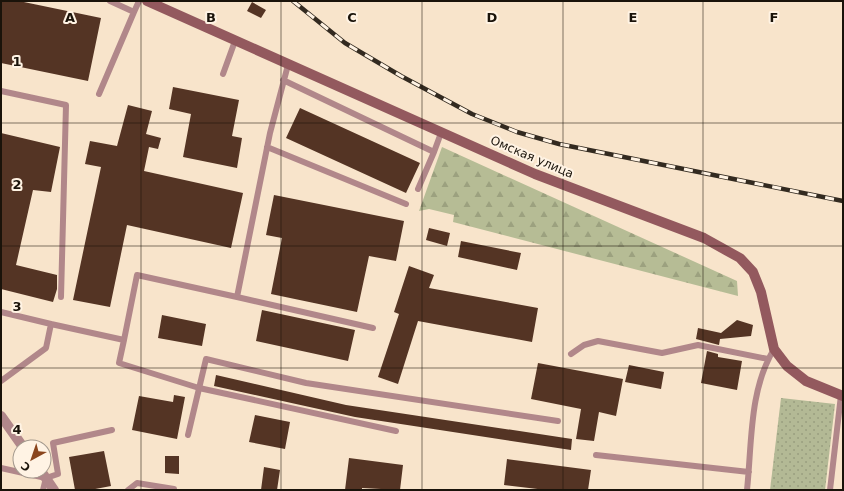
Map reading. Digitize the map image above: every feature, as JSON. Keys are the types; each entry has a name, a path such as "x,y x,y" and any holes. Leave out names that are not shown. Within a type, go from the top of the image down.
{"main road":[{"name":"Омская улица","path":"147,1 535,174 704,238 740,258 753,272 761,292 774,348 787,366 806,381 842,395"}],"street":[{"path":"1,416 18,439"},
{"path":"46,479 54,490"}],"lane":[{"path":"110,1 134,12"},
{"path":"100,94 139,1"},
{"path":"223,74 235,41"},
{"path":"237,297 267,148 288,65"},
{"path":"283,80 434,152"},
{"path":"1,91 66,105 61,296"},
{"path":"418,189 441,133"},
{"path":"267,148 406,204"},
{"path":"373,328 137,275 119,363 199,388 396,431"},
{"path":"1,312 124,340"},
{"path":"1,381 46,348 51,324"},
{"path":"571,354 584,345 598,341 662,353 698,345 768,359"},
{"path":"747,490 757,389 768,359 774,348"},
{"path":"188,435 206,359 306,383 558,421"},
{"path":"830,490 842,395"},
{"path":"52,474 58,474 53,443 112,430"},
{"path":"596,455 749,472"},
{"path":"1,468 12,470"},
{"path":"43,479 44,490"},
{"path":"128,490 137,483 174,489"}],"green space":[{"path":"442,147 737,281 738,296 453,222 454,215 429,209 419,211"},
{"path":"781,398 835,404 825,490 770,490"}],"building":[{"path":"1,1 19,1 101,18 88,81 1,63"},
{"path":"252,2 266,10 261,18 247,11"},
{"path":"173,87 239,100 232,136 242,138 237,168 183,157 191,114 169,109"},
{"path":"128,105 152,111 146,134 161,138 158,149 149,147 144,171 243,193 231,248 127,225 110,307 73,300 101,167 85,164 90,141 117,146"},
{"path":"300,108 420,163 406,193 286,138"},
{"path":"1,133 60,147 51,192 33,190 16,265 57,275 57,289 53,302 1,289"},
{"path":"274,195 404,221 396,261 369,256 357,312 271,294 282,238 266,235"},
{"path":"429,228 450,233 447,246 426,240"},
{"path":"461,241 521,253 517,270 458,257"},
{"path":"409,266 434,275 429,288 538,308 532,342 418,321 398,384 378,377 399,314 394,312"},
{"path":"262,310 355,330 348,361 256,341"},
{"path":"162,315 206,324 202,346 158,338"},
{"path":"737,320 753,325 751,336 720,339 719,345 696,339 698,328 721,333"},
{"path":"707,351 718,354 718,357 742,361 737,390 701,383"},
{"path":"538,363 623,379 616,416 599,412 594,441 576,439 581,409 531,399"},
{"path":"629,365 664,372 661,389 625,382"},
{"path":"216,375 346,405 572,439 571,450 355,417 214,386"},
{"path":"174,395 185,397 177,439 132,430 139,396 173,402"},
{"path":"255,415 290,422 285,449 249,442"},
{"path":"104,451 111,486 90,490 75,490 69,457"},
{"path":"165,456 179,456 179,474 165,473"},
{"path":"349,458 403,465 400,490 362,488 362,490 345,490"},
{"path":"507,459 591,470 588,490 546,490 504,485"},
{"path":"264,467 280,470 277,490 261,490"}],"railway":[{"path":"293,1 345,43 401,76 472,114 517,132 559,144 843,201"}]}
